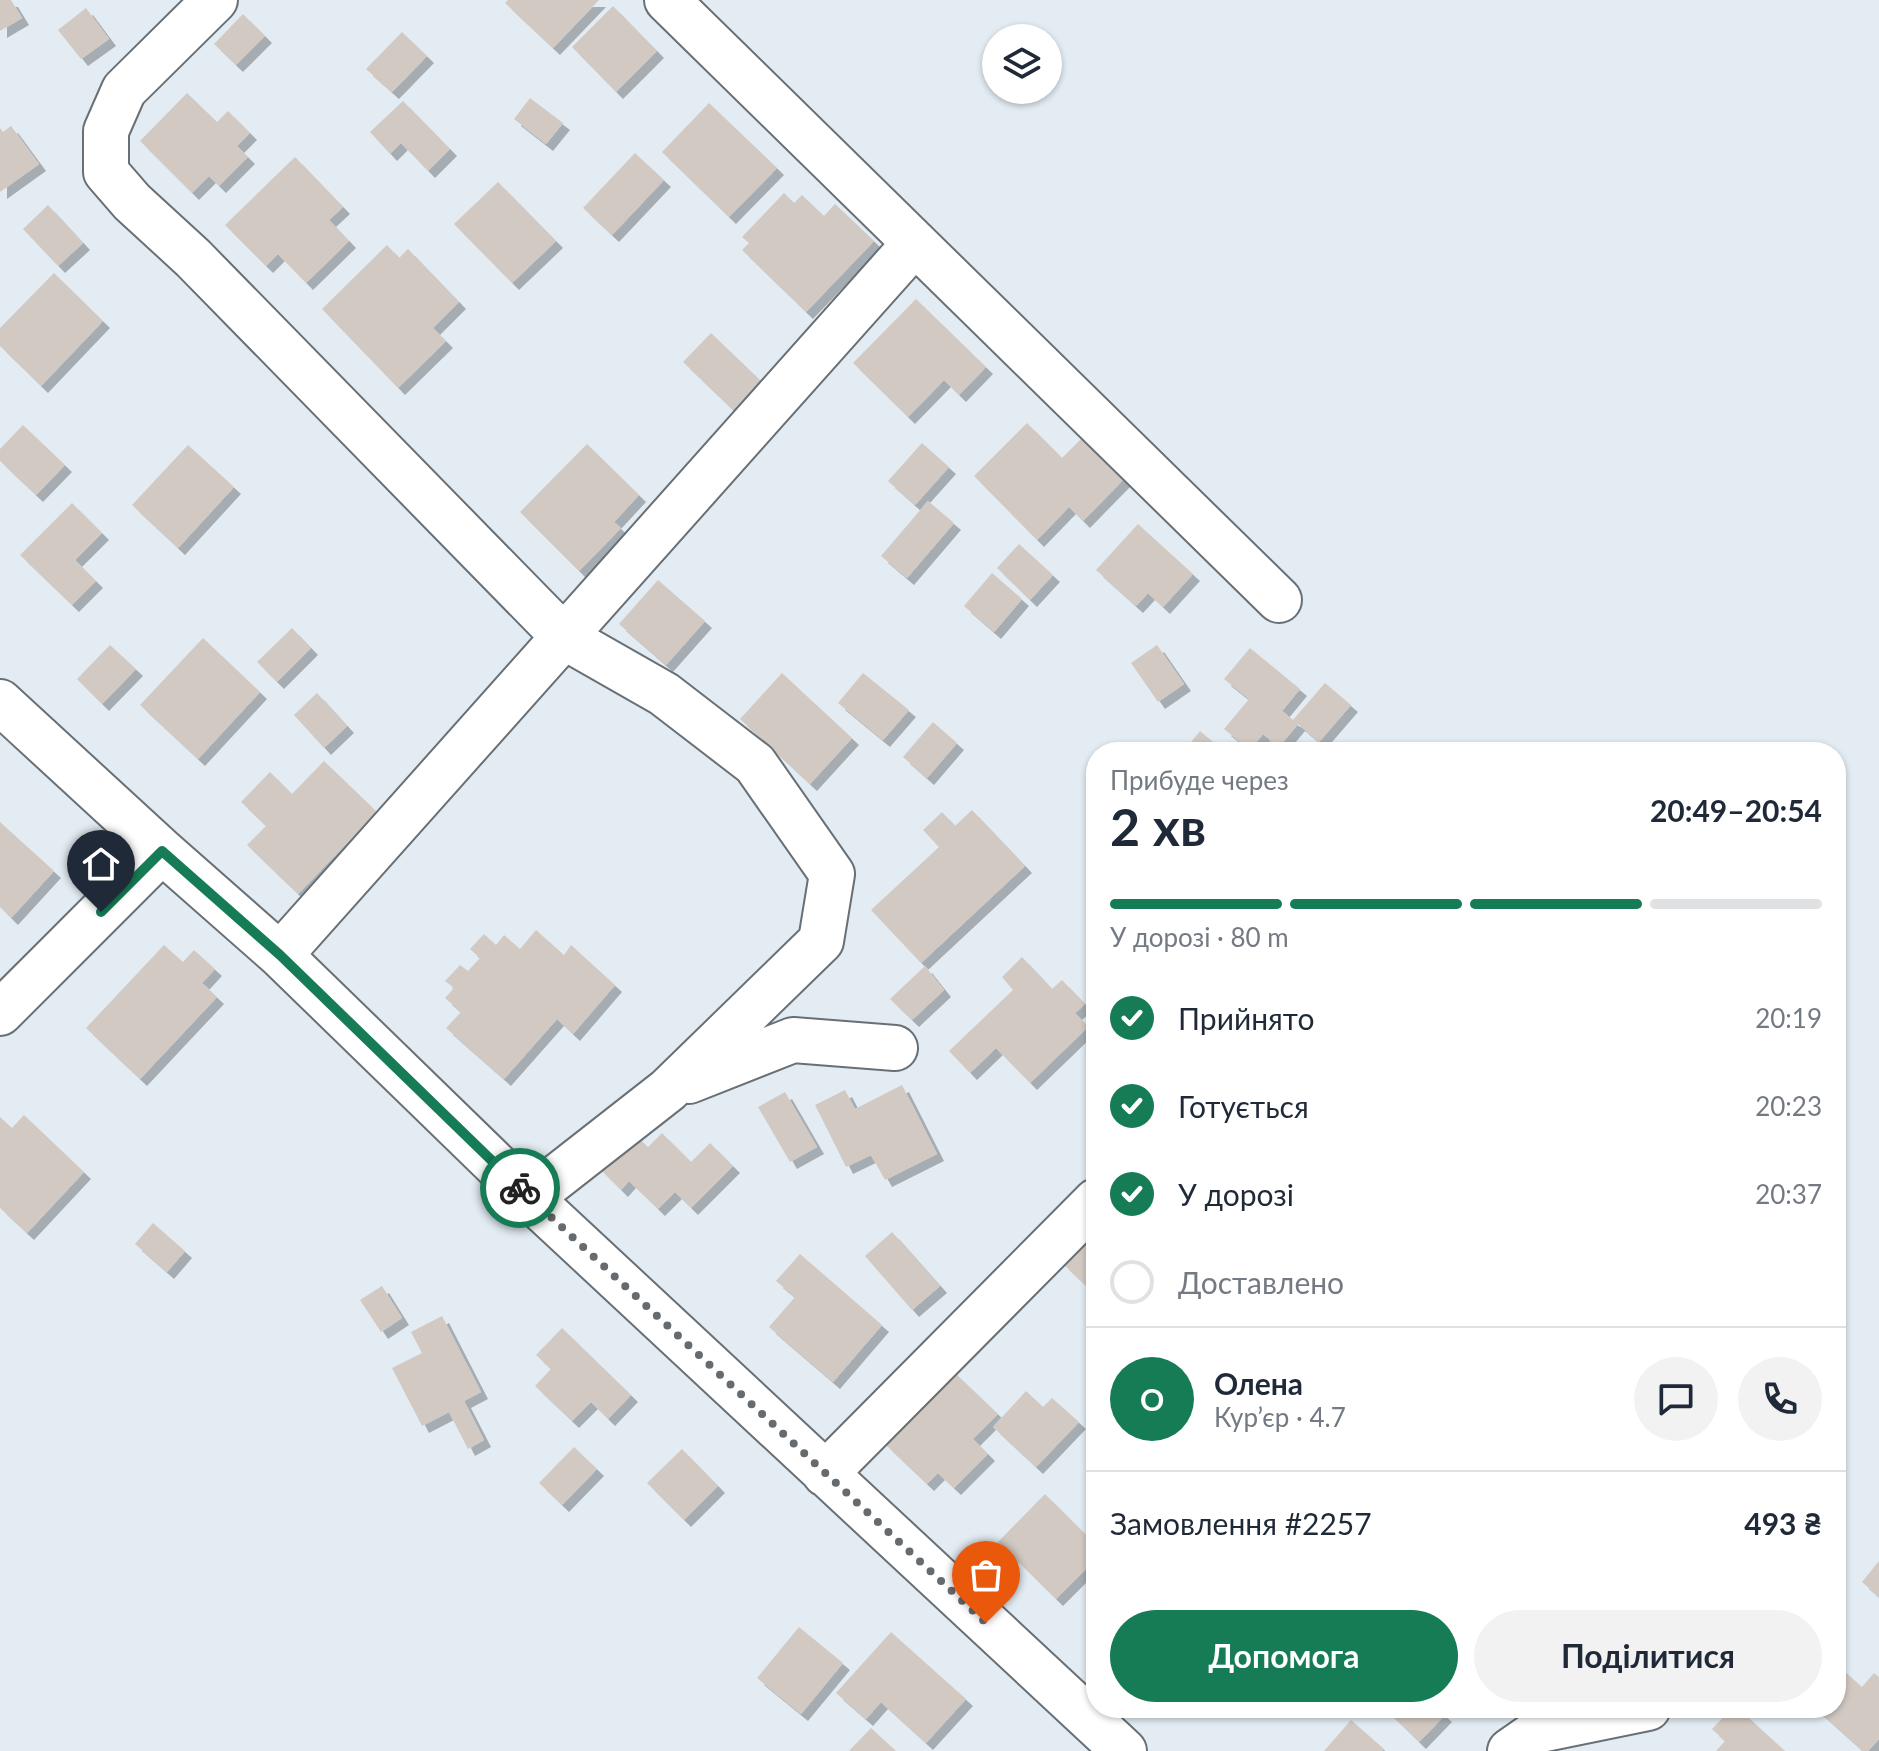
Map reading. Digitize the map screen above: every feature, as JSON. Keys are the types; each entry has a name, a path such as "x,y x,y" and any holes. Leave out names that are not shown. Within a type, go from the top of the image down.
{"street":[{"path":"215,0 124,90 106,131 106,172 132,202 193,258 564,637 664,694 755,764 832,874 821,941 668,1090 530,1198"},
{"path":"667,0 1279,600"},
{"path":"280,955 915,243"},
{"path":"0,702 280,955 530,1198 1086,1716"},
{"path":"0,1013 162,851"},
{"path":"668,1090 793,1040 895,1048"},
{"path":"825,1474 1086,1211"},
{"path":"1088,1718 1124,1751"},
{"path":"1534,1730 1596,1718"}],"building":[{"path":"0,0 11,0 22,18 0,31"},
{"path":"508,0 599,0 553,48 505,3"},
{"path":"613,6 657,51 616,92 572,47"},
{"path":"86,8 109,39 81,59 58,30"},
{"path":"243,14 265,36 236,65 214,44"},
{"path":"402,32 427,56 392,92 366,69"},
{"path":"187,93 217,122 228,111 250,133 237,146 248,157 219,186 209,176 192,193 140,141"},
{"path":"530,98 563,123 546,144 514,119"},
{"path":"403,101 450,149 428,171 401,143 390,154 370,132"},
{"path":"709,103 777,168 729,217 662,152"},
{"path":"11,126 39,164 0,192 0,128 3,132"},
{"path":"635,153 664,180 612,235 583,208"},
{"path":"295,157 343,207 329,220 349,241 306,283 278,254 266,266 225,225"},
{"path":"498,182 556,241 512,283 454,224"},
{"path":"784,193 794,203 802,195 824,216 835,204 874,241 806,312 742,250 749,243 742,237"},
{"path":"48,205 83,243 58,266 23,229"},
{"path":"387,245 399,258 408,249 459,302 433,328 446,341 398,388 322,309"},
{"path":"54,273 103,321 41,386 0,346 0,328"},
{"path":"916,299 986,367 959,395 944,380 908,417 853,363"},
{"path":"711,333 761,381 733,410 683,362"},
{"path":"1027,423 1062,458 1081,439 1123,480 1083,521 1069,507 1037,540 974,476"},
{"path":"23,425 65,465 36,495 0,461 0,449"},
{"path":"922,443 949,467 915,505 888,481"},
{"path":"587,444 639,495 614,522 621,528 579,571 520,512"},
{"path":"188,445 234,487 178,548 132,505"},
{"path":"928,501 954,523 907,578 881,556"},
{"path":"72,503 102,533 75,560 96,581 72,605 20,555"},
{"path":"1138,524 1193,574 1163,607 1148,593 1136,606 1096,570"},
{"path":"1019,544 1053,575 1030,600 997,568"},
{"path":"992,573 1022,599 994,632 964,606"},
{"path":"658,580 705,621 666,665 619,624"},
{"path":"292,628 311,648 277,682 257,662"},
{"path":"203,638 260,692 198,759 140,705"},
{"path":"110,645 136,669 102,704 77,679"},
{"path":"1157,645 1184,684 1158,702 1131,663"},
{"path":"1250,648 1300,689 1282,711 1293,720 1325,683 1351,705 1319,742 1298,724 1283,742 1273,742 1263,734 1256,742 1240,742 1224,729 1249,699 1224,679"},
{"path":"782,673 852,738 810,784 740,719"},
{"path":"863,673 909,710 883,740 838,703"},
{"path":"317,693 347,726 324,748 294,715"},
{"path":"933,722 957,743 927,778 903,757"},
{"path":"1200,731 1213,742 1191,742"},
{"path":"324,761 377,812 298,894 247,845 266,826 241,802 270,772 292,794"},
{"path":"972,810 1025,866 921,963 871,910 939,847 923,830 942,812 955,826"},
{"path":"0,822 54,871 11,918 0,907"},
{"path":"536,930 564,955 571,945 615,985 573,1034 557,1019 504,1079 446,1028 461,1012 445,998 454,988 445,981 460,965 468,971 480,958 470,949 484,934 496,945 504,935 520,949"},
{"path":"164,945 183,962 194,950 215,969 202,983 217,997 140,1079 86,1028"},
{"path":"1022,957 1052,989 1062,980 1085,1004 1075,1013 1086,1029 1030,1083 996,1048 970,1073 949,1051 1013,990 1002,977"},
{"path":"925,966 944,990 912,1020 890,999"},
{"path":"902,1085 937,1154 885,1180 871,1155 846,1167 815,1105 845,1090 855,1109"},
{"path":"785,1092 817,1147 790,1162 758,1107"},
{"path":"24,1115 84,1172 27,1233 0,1208 0,1117 12,1128"},
{"path":"632,1132 648,1147 662,1133 691,1162 710,1143 733,1166 691,1208 675,1192 658,1209 629,1181 621,1190 597,1166"},
{"path":"153,1223 185,1251 167,1272 135,1244"},
{"path":"892,1232 940,1286 912,1310 865,1256"},
{"path":"1086,1238 1086,1286 1062,1263"},
{"path":"800,1254 882,1325 833,1382 769,1327 795,1297 776,1281"},
{"path":"382,1286 402,1318 381,1332 360,1300"},
{"path":"442,1316 481,1392 464,1401 484,1440 468,1449 449,1412 422,1426 392,1368 422,1353 411,1332"},
{"path":"562,1328 631,1395 608,1419 591,1402 572,1421 535,1386 551,1369 536,1355"},
{"path":"956,1374 998,1414 973,1439 988,1454 954,1488 938,1473 927,1484 886,1445"},
{"path":"1026,1391 1043,1407 1052,1398 1079,1422 1036,1467 993,1427"},
{"path":"574,1447 597,1469 562,1505 539,1483"},
{"path":"682,1449 718,1486 684,1520 647,1483"},
{"path":"1045,1494 1086,1535 1086,1569 1056,1599 998,1542"},
{"path":"1879,1561 1879,1597 1862,1582"},
{"path":"799,1627 843,1663 801,1714 757,1678"},
{"path":"891,1632 966,1699 926,1743 881,1702 866,1719 836,1693"},
{"path":"1846,1673 1862,1687 1874,1673 1879,1677 1879,1739 1868,1751 1863,1751 1826,1718 1846,1718"},
{"path":"1394,1718 1442,1718 1419,1742"},
{"path":"1722,1718 1749,1718 1785,1751 1716,1751 1725,1741 1712,1729"},
{"path":"1351,1720 1384,1749 1324,1751"},
{"path":"871,1728 896,1751 849,1751"}],"way so far":[{"path":"520,1188 986,1623"}],"route":[{"path":"101,912 162,851 280,955 520,1188"}]}
